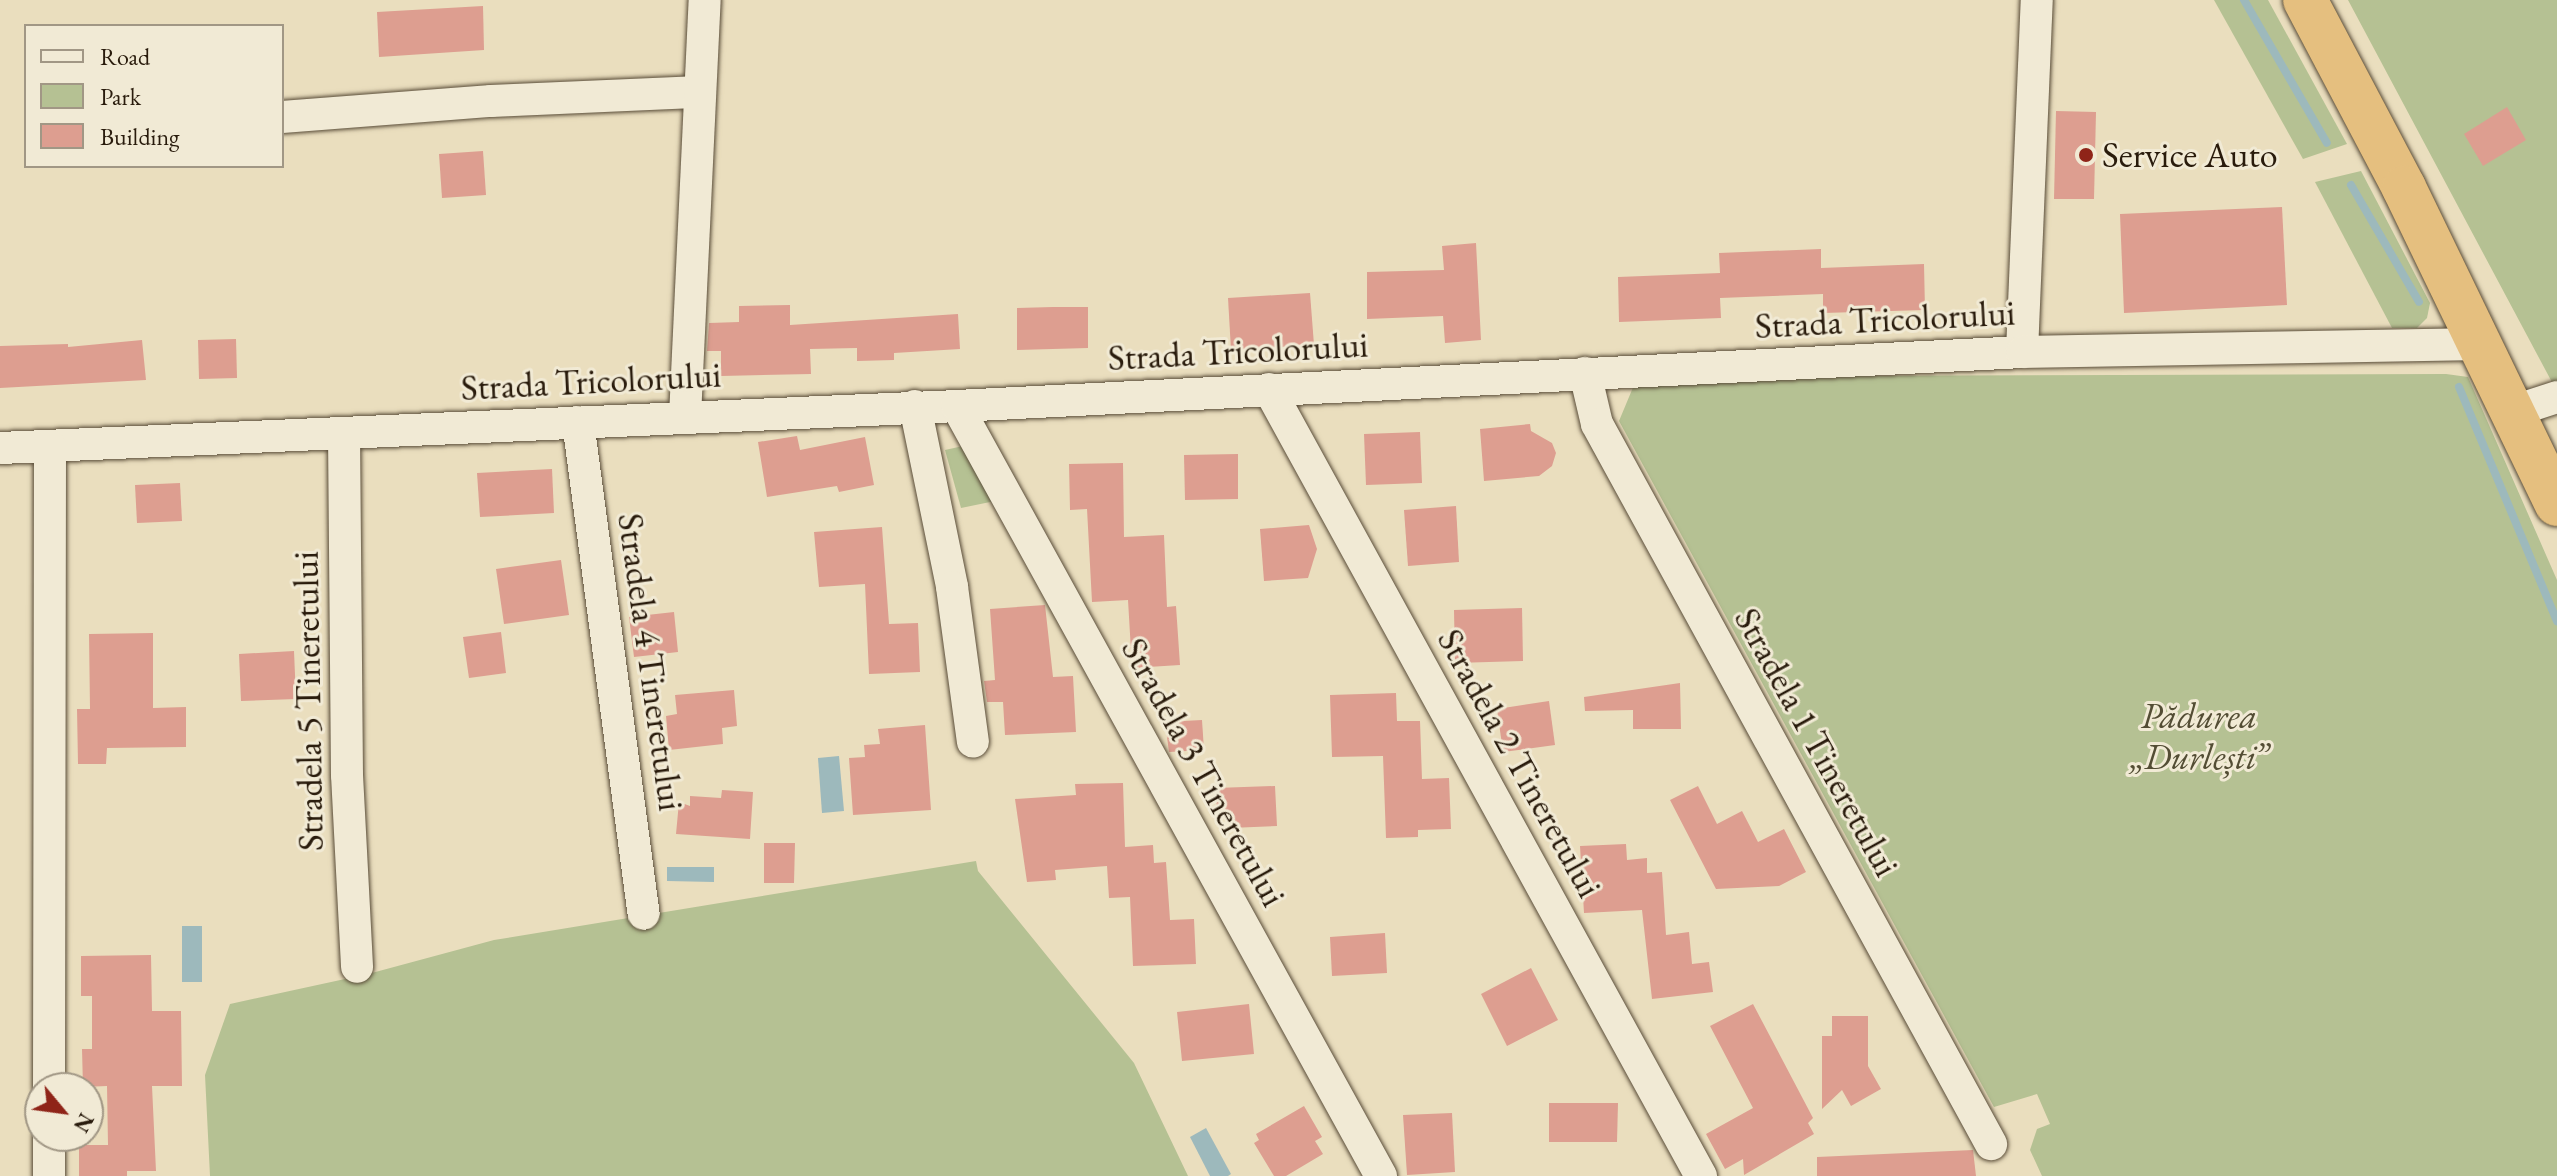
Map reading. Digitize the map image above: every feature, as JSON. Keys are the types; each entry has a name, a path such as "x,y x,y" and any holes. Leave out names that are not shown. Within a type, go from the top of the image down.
{"highway":[{"path":"2305,0 2514,411 2557,504"}],"street":[{"path":"685,417 705,0"},
{"path":"2022,352 2037,0"},
{"path":"284,117 491,101 700,92"},
{"name":"Strada Tricolorului","path":"0,448 957,406 2022,352 2480,344"},
{"name":"Stradela 1 Tineretului","path":"1585,373 1597,424 1991,1144"},
{"name":"Stradela 2 Tineretului","path":"1269,389 1701,1176"},
{"path":"2514,411 2557,397"},
{"path":"915,406 952,587 973,742"},
{"name":"Stradela 3 Tineretului","path":"957,406 1381,1176"},
{"name":"Stradela 4 Tineretului","path":"578,422 644,914"},
{"name":"Stradela 5 Tineretului","path":"344,433 347,775 357,967"},
{"path":"49,1072 50,446"},
{"path":"49,1152 49,1176"}],"green space":[{"path":"2214,0 2268,0 2347,144 2303,159"},
{"path":"2348,0 2557,0 2557,392 2554,386"},
{"path":"2361,171 2430,303 2427,318 2417,328 2392,328 2315,182"},
{"name":"Pădurea „Durlești”","path":"2446,374 2468,377 2557,580 2557,1176 2042,1176 2030,1150 2037,1129 2050,1124 2037,1094 1994,1107 1619,421 1634,385 1770,376"},
{"path":"963,446 995,501 961,508 945,450"},
{"path":"976,861 978,871 1134,1063 1188,1176 210,1176 205,1075 230,1004 368,974 494,940"}],"water":[{"path":"839,756 844,811 822,813 818,758"},
{"path":"667,867 714,867 714,882 667,881"},
{"path":"182,926 202,926 202,982 182,982"},
{"path":"1206,1128 1231,1174 1228,1176 1210,1176 1190,1137"}],"building":[{"path":"483,6 484,50 379,57 377,12"},
{"path":"2507,107 2526,140 2483,166 2464,134"},
{"path":"2056,111 2096,112 2094,199 2054,199"},
{"path":"483,151 486,195 442,198 439,154"},
{"path":"2282,207 2287,305 2124,313 2120,214"},
{"path":"1476,243 1481,340 1445,343 1443,316 1367,319 1367,272 1444,270 1442,246"},
{"path":"1821,249 1821,268 1924,264 1925,310 1823,313 1823,294 1720,298 1721,318 1619,322 1618,277 1720,273 1719,253"},
{"path":"1310,293 1314,345 1231,350 1228,298"},
{"path":"790,305 790,325 958,314 960,349 894,353 894,360 857,361 857,348 810,349 811,374 721,376 721,351 707,351 709,323 739,322 739,306"},
{"path":"1088,307 1088,348 1017,350 1017,308"},
{"path":"236,339 237,378 199,379 198,340"},
{"path":"142,340 146,380 0,388 0,346 68,344 68,347"},
{"path":"1530,424 1531,431 1552,443 1556,453 1552,466 1539,476 1484,481 1480,429"},
{"path":"1420,432 1422,483 1366,485 1364,434"},
{"path":"797,436 800,450 865,437 874,485 839,492 837,486 767,497 758,442"},
{"path":"1238,454 1238,499 1185,500 1184,455"},
{"path":"1123,463 1124,537 1164,535 1167,607 1176,606 1180,665 1132,668 1128,600 1092,602 1087,509 1070,510 1069,464"},
{"path":"552,469 554,513 480,517 477,473"},
{"path":"180,483 182,521 137,523 135,485"},
{"path":"1456,506 1459,562 1408,566 1404,510"},
{"path":"1309,525 1317,549 1308,578 1264,581 1260,529"},
{"path":"882,527 889,624 918,623 920,672 869,674 865,584 819,587 814,532"},
{"path":"561,560 569,615 504,624 496,569"},
{"path":"1045,605 1053,677 1073,676 1076,732 1005,735 1003,702 987,702 984,681 995,680 990,609"},
{"path":"1522,608 1523,661 1455,663 1454,610"},
{"path":"674,612 678,652 634,657 629,617"},
{"path":"501,632 506,673 469,678 463,637"},
{"path":"153,633 153,708 186,707 186,747 107,748 106,764 78,764 77,709 90,709 89,634"},
{"path":"294,651 296,699 241,701 239,654"},
{"path":"1680,683 1681,729 1633,729 1633,710 1585,711 1584,697"},
{"path":"734,690 737,726 722,728 723,744 669,750 666,716 677,714 675,695"},
{"path":"1396,693 1397,721 1420,721 1422,779 1449,778 1451,829 1418,830 1418,837 1386,838 1383,756 1332,757 1330,695"},
{"path":"1549,701 1555,745 1503,752 1497,709"},
{"path":"1202,720 1204,750 1169,752 1165,722"},
{"path":"925,725 931,810 853,815 849,758 865,757 864,745 880,744 878,729"},
{"path":"1123,783 1125,847 1153,845 1154,863 1166,862 1170,920 1194,919 1196,964 1133,966 1130,897 1109,898 1107,866 1055,870 1056,880 1027,882 1015,799 1076,795 1075,784"},
{"path":"1275,786 1277,826 1230,828 1229,816 1217,816 1216,788"},
{"path":"1698,786 1717,824 1742,811 1758,842 1784,829 1806,872 1779,886 1716,889 1670,800"},
{"path":"722,790 753,792 750,839 676,834 679,802 690,806 690,796 721,798"},
{"path":"764,843 795,843 794,883 764,883"},
{"path":"1626,844 1627,860 1647,858 1647,873 1662,872 1666,935 1689,932 1692,964 1709,962 1713,992 1652,999 1642,910 1584,913 1580,846"},
{"path":"1385,933 1387,973 1332,976 1330,937"},
{"path":"151,955 152,1011 181,1011 182,1086 152,1086 156,1171 127,1171 127,1176 79,1176 79,1152 104,1152 104,1145 108,1145 104,1072 83,1072 82,1049 92,1049 92,996 81,996 81,956"},
{"path":"1531,968 1558,1020 1507,1046 1481,994"},
{"path":"1249,1004 1254,1054 1182,1061 1177,1012"},
{"path":"1753,1004 1813,1118 1808,1123 1814,1134 1744,1175 1743,1159 1725,1169 1706,1134 1753,1108 1710,1026"},
{"path":"1832,1016 1868,1016 1868,1066 1881,1089 1851,1106 1842,1090 1822,1109 1822,1036 1832,1036"},
{"path":"1549,1103 1618,1103 1617,1142 1549,1142"},
{"path":"1304,1106 1322,1137 1315,1141 1323,1154 1286,1176 1274,1176 1254,1143 1259,1140 1256,1134"},
{"path":"1452,1113 1455,1172 1407,1175 1403,1115"},
{"path":"1973,1150 1976,1176 1817,1176 1817,1157"}],"waterway":[{"path":"2244,0 2327,143"},
{"path":"2351,185 2419,302"},
{"path":"2459,387 2557,621"}],"place":[{"name":"Service Auto","path":"2086,155"}]}
